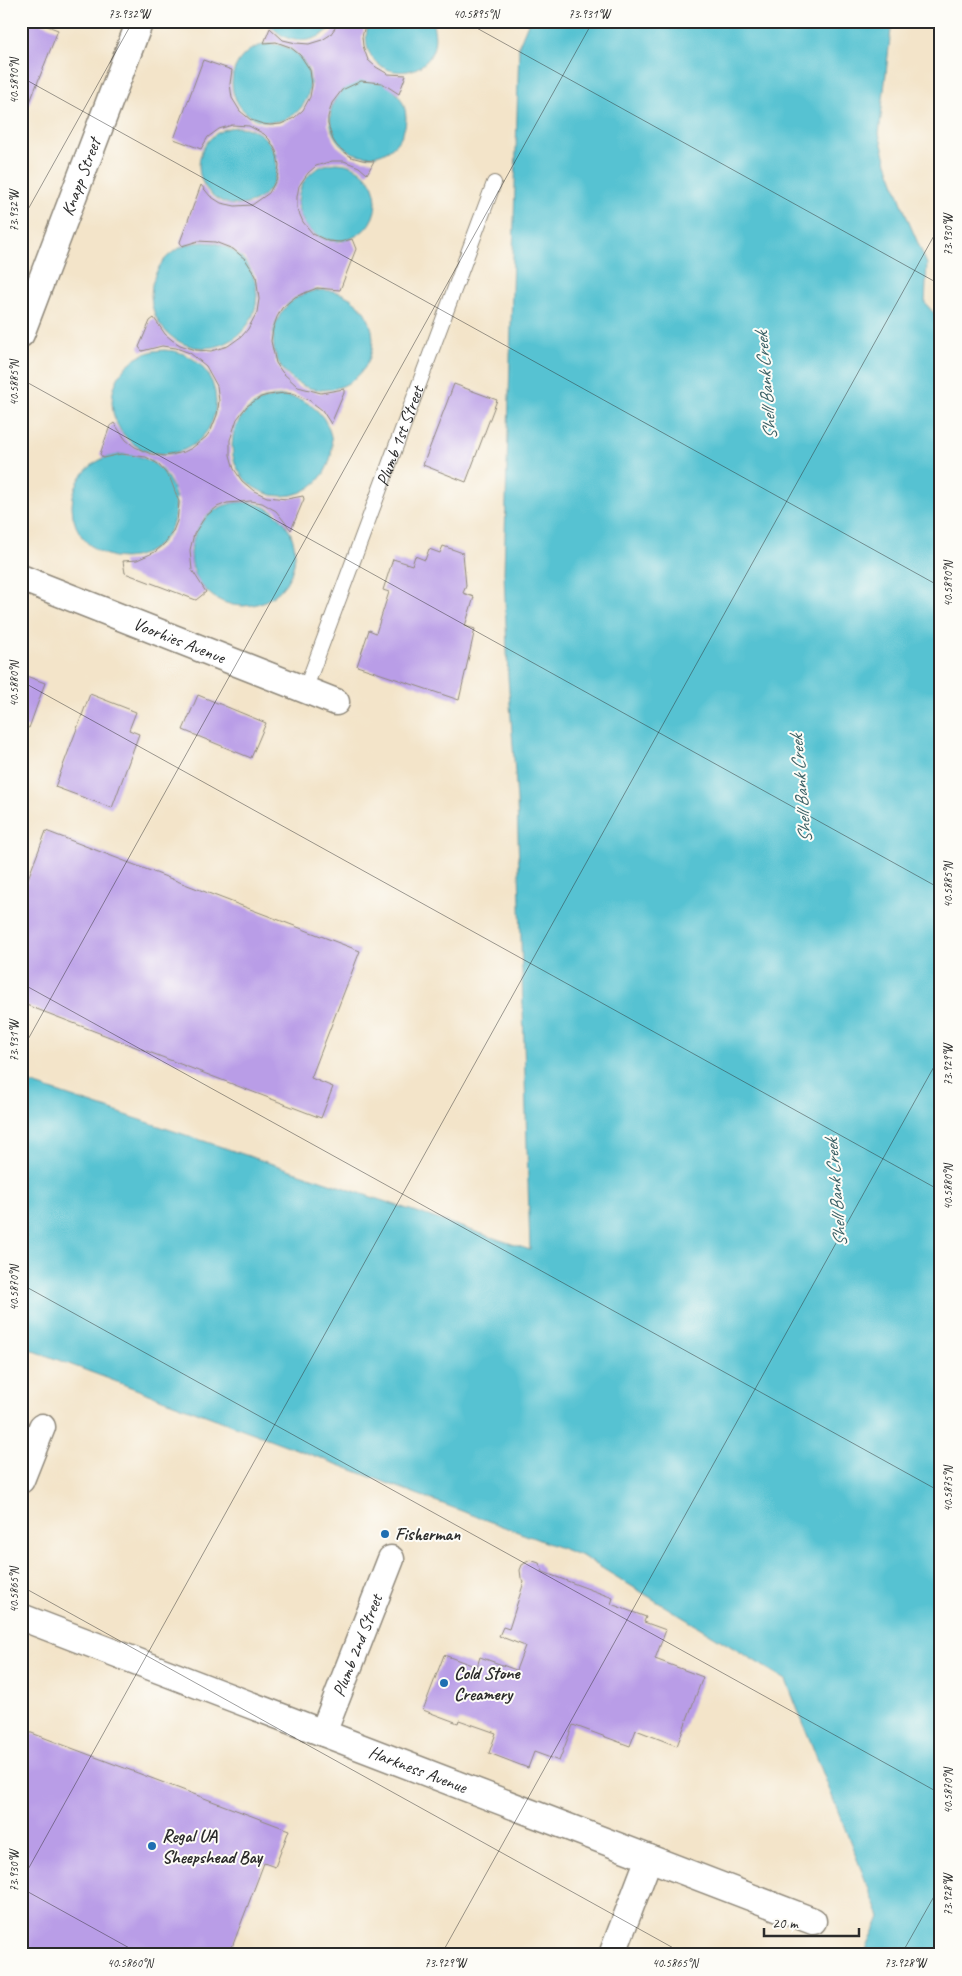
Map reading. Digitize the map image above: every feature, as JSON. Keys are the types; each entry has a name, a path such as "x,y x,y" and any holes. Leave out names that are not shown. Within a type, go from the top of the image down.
{"street":[{"name":"Knapp Street","path":"21,334 140,21"},
{"name":"Voorhies Avenue","path":"21,578 336,702"},
{"path":"21,1480 42,1427"},
{"name":"Plumb 2nd Street","path":"323,1733 391,1559"},
{"name":"Harkness Avenue","path":"21,1617 813,1921"},
{"path":"612,1955 649,1858"}],"lane":[{"name":"Plumb 1st Street","path":"305,690 494,183"}],"water":[{"path":"268,21 336,21 321,35 312,39 302,40 283,36"},
{"path":"369,21 432,21 434,43 428,59 416,69 400,72 385,68 373,59 367,43"},
{"name":"Shell Bank Creek","path":"529,21 892,21 879,134 887,163 908,220 927,264 925,303 941,321 941,1955 864,1955 880,1917 786,1680 582,1556 21,1346 21,1080 530,1250 517,800 508,677 504,572 519,45"},
{"path":"271,44 286,47 299,55 307,68 310,83 307,98 299,111 286,119 271,122 256,119 243,111 235,98 232,83 235,68 243,55 256,47"},
{"path":"361,80 375,80 389,86 400,97 404,103 406,118 404,133 395,145 383,154 361,156 347,150 336,139 330,125 330,111 336,97 347,86"},
{"path":"230,127 246,127 260,133 271,144 277,158 277,174 271,188 260,199 246,205 230,205 216,199 205,188 199,174 199,158 205,144 216,133"},
{"path":"337,163 352,166 365,174 373,187 376,202 373,217 365,230 352,238 337,241 322,238 309,230 301,217 298,202 301,187 309,174 322,166"},
{"path":"204,242 224,246 242,257 253,275 257,295 253,315 242,333 224,344 204,348 184,344 166,333 155,315 151,295 155,275 166,257 184,246"},
{"path":"323,290 333,291 351,298 365,312 372,330 372,350 365,368 351,382 333,389 323,390 313,389 295,382 281,368 274,350 273,340 274,330 281,312 295,298 313,291"},
{"path":"164,350 184,354 201,365 212,382 216,402 212,422 201,439 184,450 164,454 144,450 127,439 116,422 112,402 116,382 127,365 144,354"},
{"path":"282,396 292,397 310,404 324,418 331,436 331,456 324,474 310,488 292,495 282,496 272,495 254,488 240,474 233,456 232,446 233,436 240,418 254,404 272,397"},
{"path":"124,454 144,458 161,469 172,486 176,506 172,526 161,543 144,554 124,558 104,554 87,543 76,526 72,506 76,486 87,469 104,458"},
{"path":"243,502 263,506 280,517 291,534 295,554 291,574 280,591 263,602 243,606 223,602 206,591 195,574 191,554 195,534 206,517 223,506"}],"building":[{"path":"21,21 35,21 58,30 21,125"},
{"path":"340,21 366,21 362,37 368,60 388,74 406,75 399,94 382,83 361,81 342,90 332,103 328,124 337,146 351,157 374,161 367,174 359,167 344,161 332,161 316,166 308,173 299,186 297,208 303,222 313,234 328,241 340,242 352,239 356,249 340,290 317,288 295,297 282,308 277,317 271,341 276,363 282,372 298,387 321,393 344,389 344,393 331,424 322,410 309,400 294,394 285,393 261,397 247,406 237,419 230,440 230,455 234,469 242,481 254,491 267,497 287,499 303,496 304,499 291,530 276,511 262,503 251,501 227,503 217,507 205,517 194,534 190,550 192,570 206,592 196,600 125,573 123,561 137,560 155,552 165,543 173,531 177,521 179,502 170,478 158,464 146,457 121,454 103,458 100,454 110,426 114,423 126,440 135,447 151,454 165,456 184,452 192,448 206,437 211,430 217,415 219,401 217,386 206,366 190,353 176,348 162,346 142,351 139,347 150,321 154,318 165,334 172,340 180,345 196,350 211,351 228,346 248,329 257,312 259,299 256,276 245,259 233,249 215,242 198,241 182,246 180,242 201,185 210,196 221,203 235,206 252,205 269,193 277,178 279,165 276,151 269,139 249,126 232,125 219,129 208,137 201,149 174,139 203,60 232,70 230,84 232,98 240,111 251,120 270,125 281,124 294,118 303,110 310,97 312,85 310,70 300,55 290,47 276,42 264,43 270,28 283,40 309,44 330,35"},
{"path":"454,384 497,400 466,482 423,465"},
{"path":"443,546 463,553 466,586 463,593 474,597 465,626 475,629 459,700 357,666 369,630 376,633 389,592 383,590 393,559 412,565 415,556 425,560 429,549 440,553"},
{"path":"21,674 45,683 29,728 21,725"},
{"path":"90,694 136,712 129,730 139,734 112,808 55,787"},
{"path":"198,695 266,723 251,758 183,730"},
{"path":"46,831 360,951 311,1078 333,1087 321,1118 21,1003 21,897"},
{"path":"530,1560 539,1563 543,1572 613,1598 611,1604 646,1617 644,1622 666,1630 655,1659 703,1677 677,1746 636,1730 630,1746 573,1725 559,1761 534,1752 528,1768 489,1753 496,1733 459,1720 458,1723 423,1710 444,1655 477,1667 480,1657 516,1670 525,1646 499,1636 503,1627 509,1629 524,1582 521,1578 520,1570 522,1565"},
{"name":"Regal UA Sheepshead Bay","path":"21,1729 289,1830 275,1867 264,1863 229,1955 21,1955"}],"place":[{"name":"Fisherman","path":"385,1534"},
{"name":"Cold Stone Creamery","path":"444,1683"},
{"name":"Regal UA Sheepshead Bay","path":"152,1846"}]}
